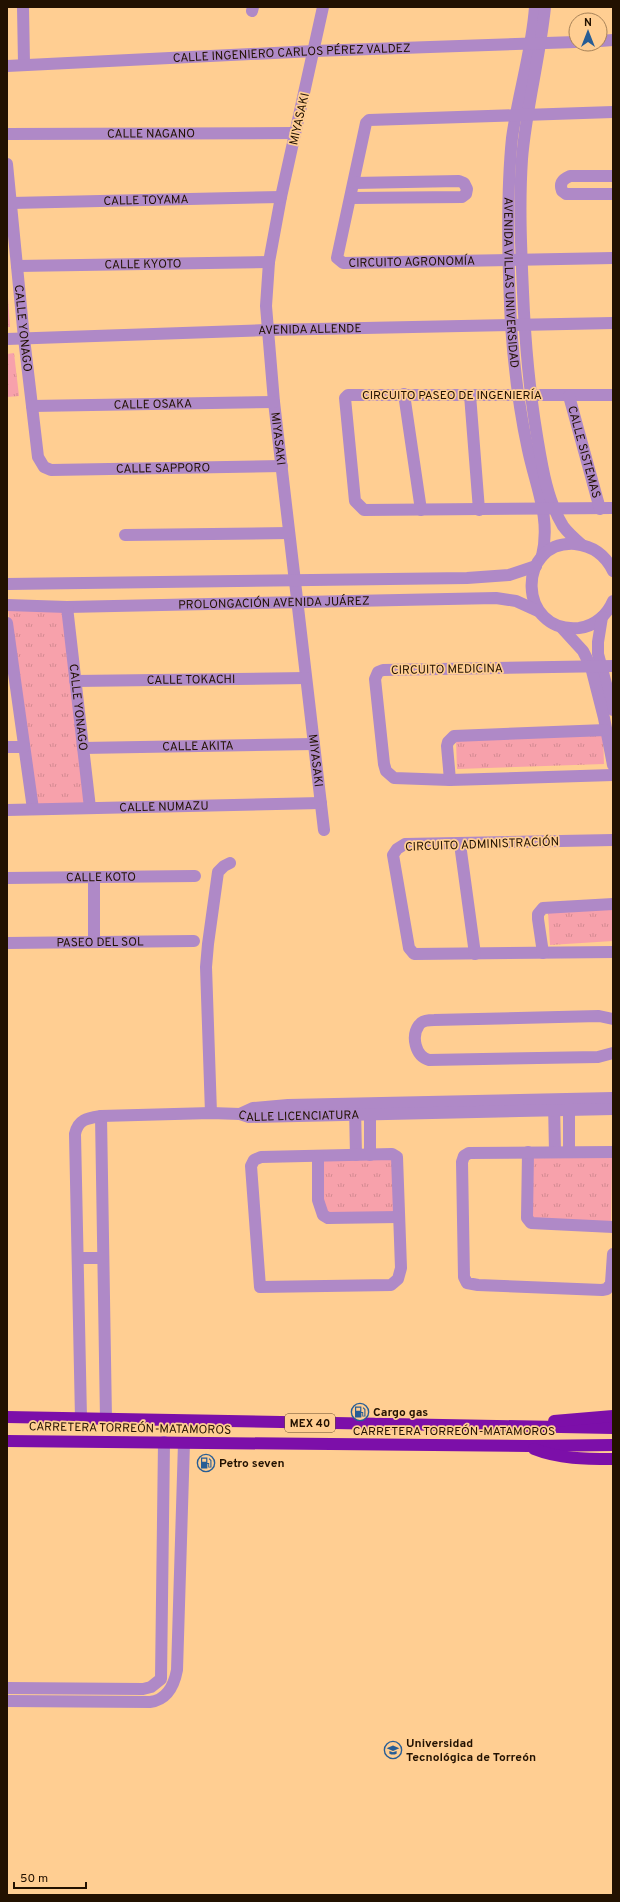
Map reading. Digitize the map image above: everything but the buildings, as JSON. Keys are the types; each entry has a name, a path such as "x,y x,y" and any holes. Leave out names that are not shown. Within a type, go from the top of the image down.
{"highway":[{"path":"510,1427 579,1418 613,1416"},
{"name":"MEX 40","path":"7,1417 613,1428"},
{"name":"CARRETERA TORREÓN-MATAMOROS","path":"7,1441 528,1446 613,1445"},
{"path":"528,1446 547,1454 576,1458 613,1459"}],"street":[{"path":"23,7 24,64"},
{"name":"MIYASAKI","path":"323,7 281,197 269,262 266,299 266,330 324,830"},
{"name":"AVENIDA VILLAS UNIVERSIDAD","path":"535,7 536,43 522,159 520,217 524,325 530,396 546,483 549,509 546,536 531,582 531,592 538,611"},
{"name":"AVENIDA VILLAS UNIVERSIDAD","path":"545,7 516,114 510,160 509,259 511,325 517,396 528,452 549,509 567,531 582,545 595,550 612,567"},
{"name":"CALLE INGENIERO CARLOS PÉREZ VALDEZ","path":"7,66 314,51 568,42"},
{"name":"CIRCUITO AGRONOMÍA","path":"613,112 372,118 366,123 351,198 337,255 338,261 343,263 613,258"},
{"name":"CALLE NAGANO","path":"7,134 295,133"},
{"name":"CALLE YONAGO","path":"7,164 24,338 38,457 44,467"},
{"path":"613,176 570,176 562,181 561,189 563,192 571,194 613,194"},
{"path":"351,198 462,197 466,194 467,189 464,183 460,181 354,183"},
{"name":"CALLE TOYAMA","path":"11,203 281,197"},
{"name":"CALLE KYOTO","path":"17,266 269,262"},
{"name":"AVENIDA ALLENDE","path":"7,340 24,338 266,330 613,324"},
{"path":"404,394 421,510"},
{"name":"CIRCUITO PASEO DE INGENIERÍA","path":"613,394 569,396 404,394 348,395 345,398 355,501 364,510 613,508"},
{"path":"470,395 479,510"},
{"name":"CALLE SISTEMAS","path":"569,396 600,509"},
{"name":"CALLE OSAKA","path":"32,406 274,402"},
{"name":"CALLE SAPPORO","path":"44,467 51,470 282,466"},
{"path":"125,535 289,533"},
{"name":"PROLONGACIÓN AVENIDA JUÁREZ","path":"7,584 500,577 523,571 539,561 551,550 564,545 582,545"},
{"name":"PROLONGACIÓN AVENIDA JUÁREZ","path":"7,605 67,607 496,598 516,601 538,611 548,621 561,627"},
{"path":"561,627 572,629 593,624 602,617 612,605"},
{"name":"CALLE YONAGO","path":"67,607 90,808"},
{"path":"602,617 598,642 602,667 613,710"},
{"path":"7,623 11,681 24,747 33,809"},
{"path":"561,627 583,651 602,667 606,730 613,765"},
{"name":"CIRCUITO MEDICINA","path":"602,667 383,670 378,672 375,679 386,771 390,776 398,779 450,780 613,775"},
{"name":"CALLE TOKACHI","path":"75,681 306,678"},
{"path":"450,780 447,746 448,742 454,736 606,730"},
{"name":"CALLE AKITA","path":"83,748 314,744"},
{"path":"7,747 24,747"},
{"name":"CALLE NUMAZU","path":"7,810 321,803"},
{"name":"CIRCUITO ADMINISTRACIÓN","path":"613,840 405,844 396,849 393,855 411,952 419,955 613,952"},
{"path":"460,844 475,954"},
{"path":"211,1113 206,966 218,872 230,863"},
{"name":"CALLE KOTO","path":"7,878 195,876"},
{"path":"94,877 94,941"},
{"path":"543,953 538,914 543,908 613,904"},
{"name":"PASEO DEL SOL","path":"7,942 194,941"},
{"path":"613,1019 599,1016 434,1020 422,1022 419,1025 415,1037 421,1056 429,1060 598,1057 613,1053"},
{"name":"CALLE LICENCIATURA","path":"569,1105 613,1098"},
{"path":"554,1105 555,1152"},
{"name":"CALLE LICENCIATURA","path":"81,1418 75,1134 76,1127 84,1119 102,1116 211,1113 240,1114 249,1118 355,1109 554,1105 613,1109"},
{"path":"569,1105 569,1152"},
{"path":"355,1109 356,1155"},
{"path":"370,1109 370,1154"},
{"path":"102,1116 106,1419"},
{"path":"528,1152 527,1218 531,1223 613,1227"},
{"path":"613,1152 469,1153 464,1156 462,1162 464,1277 467,1283 478,1285 602,1290 607,1288 611,1283 613,1254"},
{"path":"370,1154 392,1154 397,1157 401,1268 398,1279 391,1285 260,1287 251,1166 253,1162 261,1157 370,1154"},
{"path":"318,1156 318,1200 322,1215 328,1218 398,1217"},
{"path":"78,1258 103,1258"},
{"path":"7,1688 143,1689 151,1687 161,1679 164,1442"},
{"path":"7,1701 150,1702 158,1701 170,1690 177,1670 184,1442"}],"green space":[{"path":"7,282 10,327 7,327"},
{"path":"14,353 19,396 7,397 7,354"},
{"path":"8,609 65,612 84,805 35,806"},
{"path":"603,734 604,764 457,769 456,740"},
{"path":"613,908 613,941 550,945 548,912"},
{"path":"394,1156 396,1215 323,1214 319,1157"},
{"path":"531,1156 612,1157 611,1222 531,1220"}],"place":[{"name":"Cargo gas","path":"360,1412"},
{"name":"Petro seven","path":"206,1463"},
{"name":"Universidad Tecnológica de Torreón","path":"393,1750"}]}
